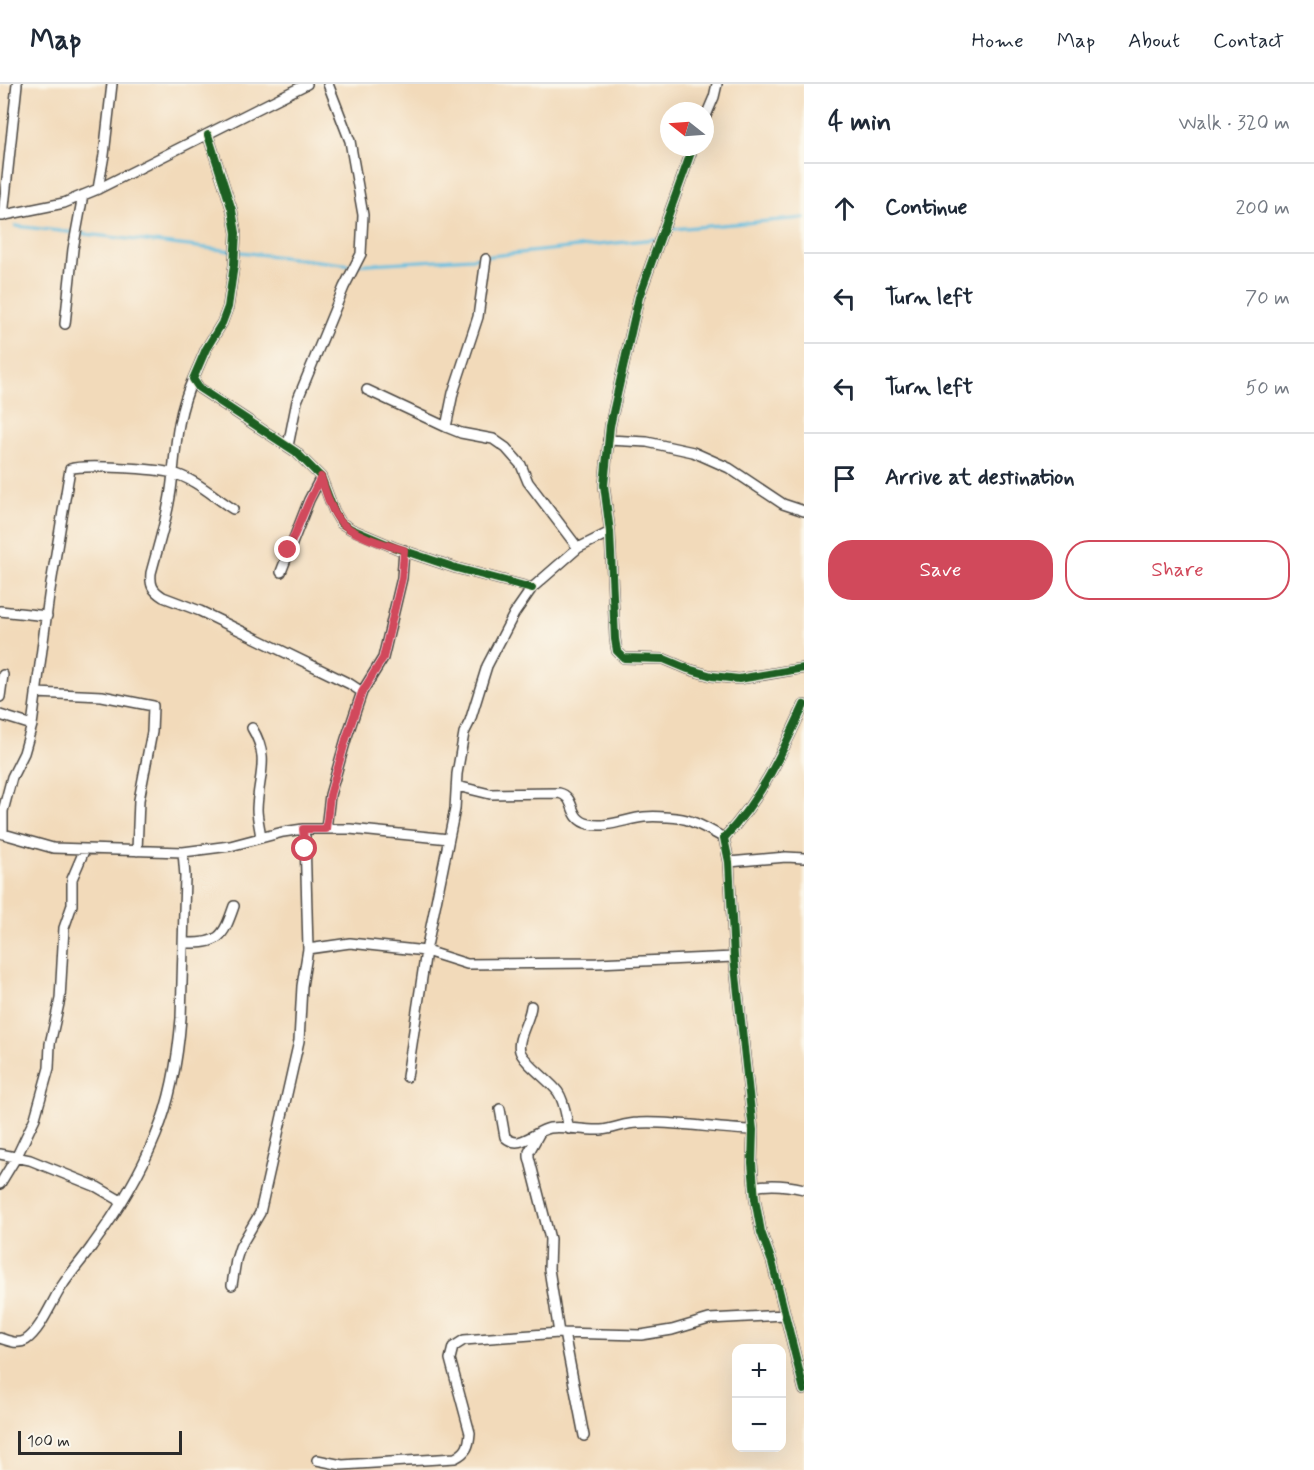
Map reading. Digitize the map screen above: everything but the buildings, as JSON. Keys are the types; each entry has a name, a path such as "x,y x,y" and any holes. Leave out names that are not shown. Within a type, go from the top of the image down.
{"street":[{"path":"18,84 2,216 64,203 98,189 308,84"},
{"path":"98,189 112,84"},
{"path":"288,446 297,401 344,287 361,254 363,215 350,141 328,84"},
{"path":"712,102 717,84"},
{"path":"208,135 232,210 236,233 234,265 228,307 187,391 176,431 170,495 150,584 154,592 259,639 362,692"},
{"path":"690,156 639,297 610,426 604,485 610,532 617,651 624,658 664,659 712,676 739,679 804,668"},
{"path":"66,324 72,260 83,195"},
{"path":"446,427 453,393 478,317 486,260"},
{"path":"193,379 204,392 288,446 321,477 341,523 372,539 456,568 531,588"},
{"path":"367,390 461,433 494,439 506,448 520,465 528,482 579,548"},
{"path":"608,440 647,442 693,452 729,468 783,504 804,511"},
{"path":"232,509 198,486 172,473 95,467 70,469 32,725 24,753 12,777 3,811 1,833 53,848 84,851 183,852 230,846 303,829 449,838"},
{"path":"281,572 321,477"},
{"path":"407,1077 426,951 449,838 464,733 487,666 514,614 531,588 579,548 610,532"},
{"path":"326,829 330,795 346,739 362,692 383,658 402,578 404,550"},
{"path":"0,611 47,615"},
{"path":"0,697 3,675"},
{"path":"36,693 102,696 153,706 152,732 139,800 136,851"},
{"path":"724,838 744,817 781,756 804,705"},
{"path":"0,715 32,725"},
{"path":"252,728 261,743 263,758 257,810 261,838"},
{"path":"457,786 490,794 566,794 573,813 588,824 603,825 646,817 688,820 724,838"},
{"path":"232,1285 240,1247 260,1213 299,1041 302,986 308,949 303,829"},
{"path":"724,838 729,862 734,957 753,1130 752,1163 758,1217 804,1390"},
{"path":"0,1184 17,1156 35,1118 49,1068 50,1044 60,999 64,928 72,905 72,879 84,851"},
{"path":"0,1338 17,1343 26,1340 33,1333 63,1284 92,1247 121,1201 149,1150 166,1106 179,1042 184,944 183,852"},
{"path":"729,862 786,857 804,858"},
{"path":"184,944 203,944 214,941 226,930 234,906"},
{"path":"308,949 350,943 426,951 467,964 597,963 734,957"},
{"path":"531,1006 530,1017 520,1041 519,1051 559,1094 569,1129"},
{"path":"500,1109 505,1137 509,1141 519,1143 541,1130 602,1130 634,1123 660,1122 753,1130"},
{"path":"541,1130 529,1157 550,1239 549,1269 584,1436"},
{"path":"0,1154 17,1156 97,1187 121,1201"},
{"path":"754,1187 765,1184 804,1189"},
{"path":"317,1460 342,1465 375,1467 455,1458 467,1450 470,1433 450,1359 450,1353 457,1343 464,1340 562,1333 641,1335 710,1319 785,1315"}],"waterway":[{"path":"672,229 804,218"},
{"path":"16,226 352,265 472,258 655,239"}],"cycle path":[{"path":"208,135 232,210 236,233 228,307 193,379 199,388 296,452 321,477 341,523 396,548 456,568 532,588"},
{"path":"690,156 639,297 610,426 604,485 610,532 617,651 624,658 664,659 712,676 739,679 804,668"},
{"path":"804,705 779,758 760,791 724,838 729,862 734,957 753,1130 752,1163 755,1199 761,1232 772,1262 804,1390"}],"route":[{"path":"288,550 321,477 341,523 372,539 404,550 402,578 383,658 362,692 346,739 330,795 326,829 303,829 305,849"}]}
